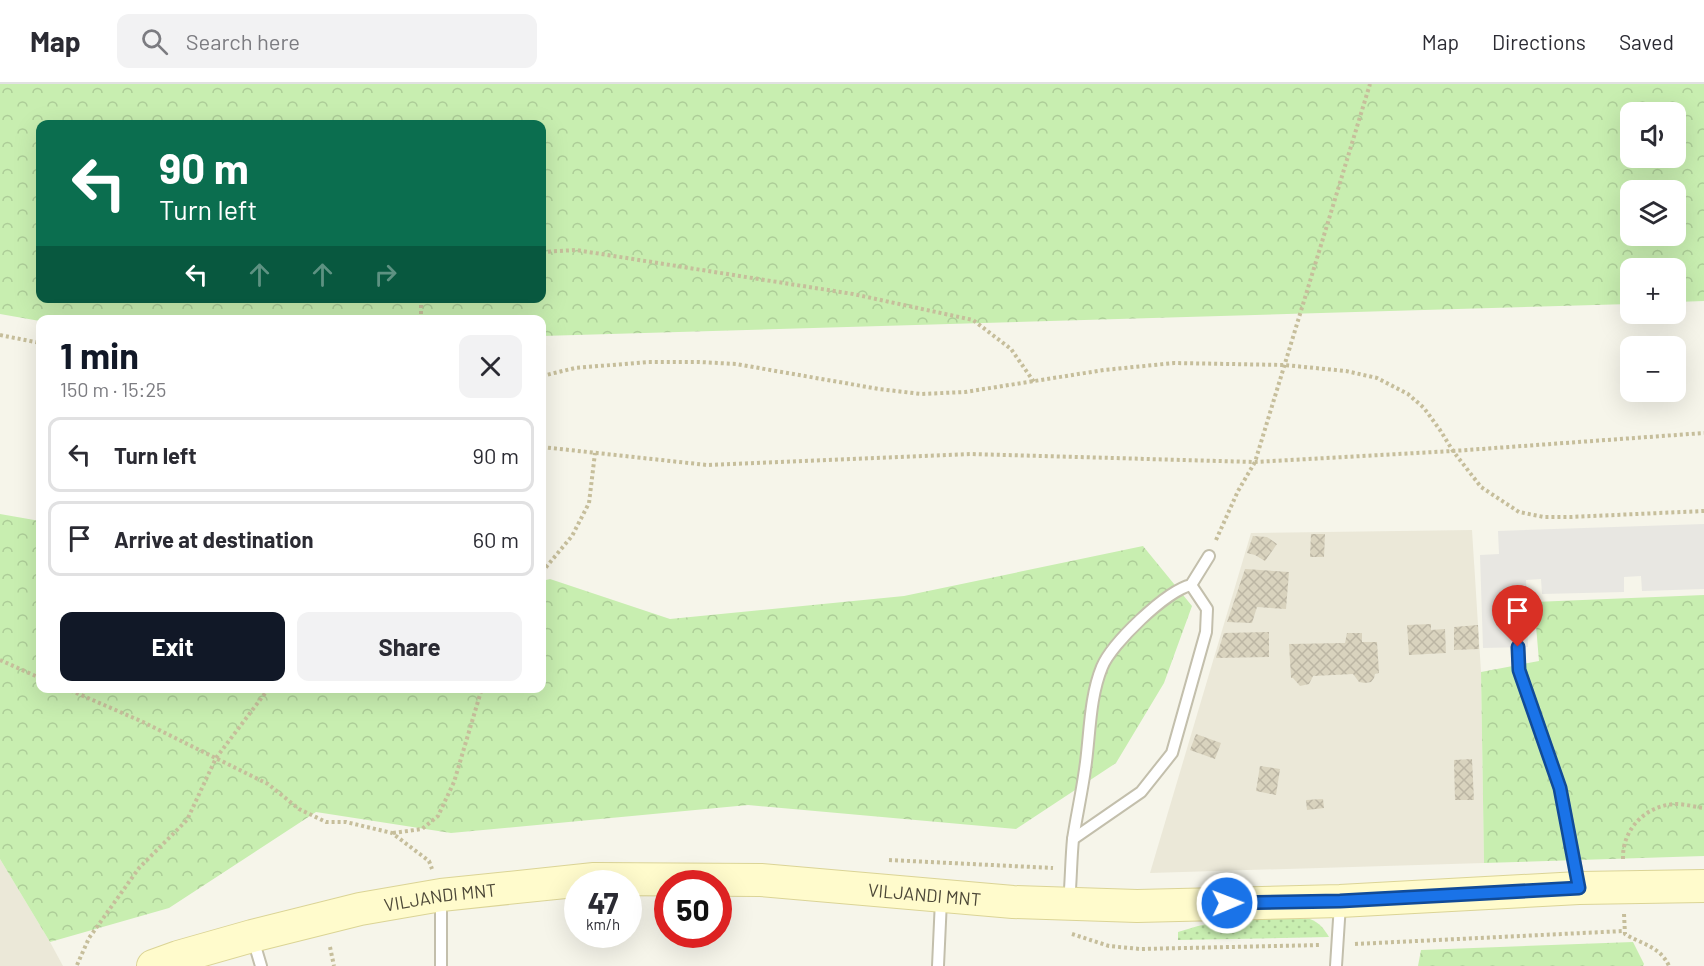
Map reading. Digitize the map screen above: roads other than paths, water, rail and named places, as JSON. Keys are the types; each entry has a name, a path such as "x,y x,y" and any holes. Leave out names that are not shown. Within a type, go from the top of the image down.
{"main road":[{"name":"VILJANDI MNT","path":"153,966 252,936 360,909 441,895 606,879 761,880 942,896 1137,906 1340,901 1624,886 1704,886"}],"lane":[{"path":"1069,904 1073,839 1083,788 1095,691 1102,667 1111,650 1150,610 1180,587 1191,585 1209,556"},
{"path":"1073,839 1141,792 1172,753 1206,632 1207,609 1191,585"},
{"path":"1518,647 1519,670 1560,788 1579,888"},
{"path":"441,895 441,966"},
{"path":"938,966 942,896"},
{"path":"1336,966 1340,901"},
{"path":"252,936 261,966"}]}
